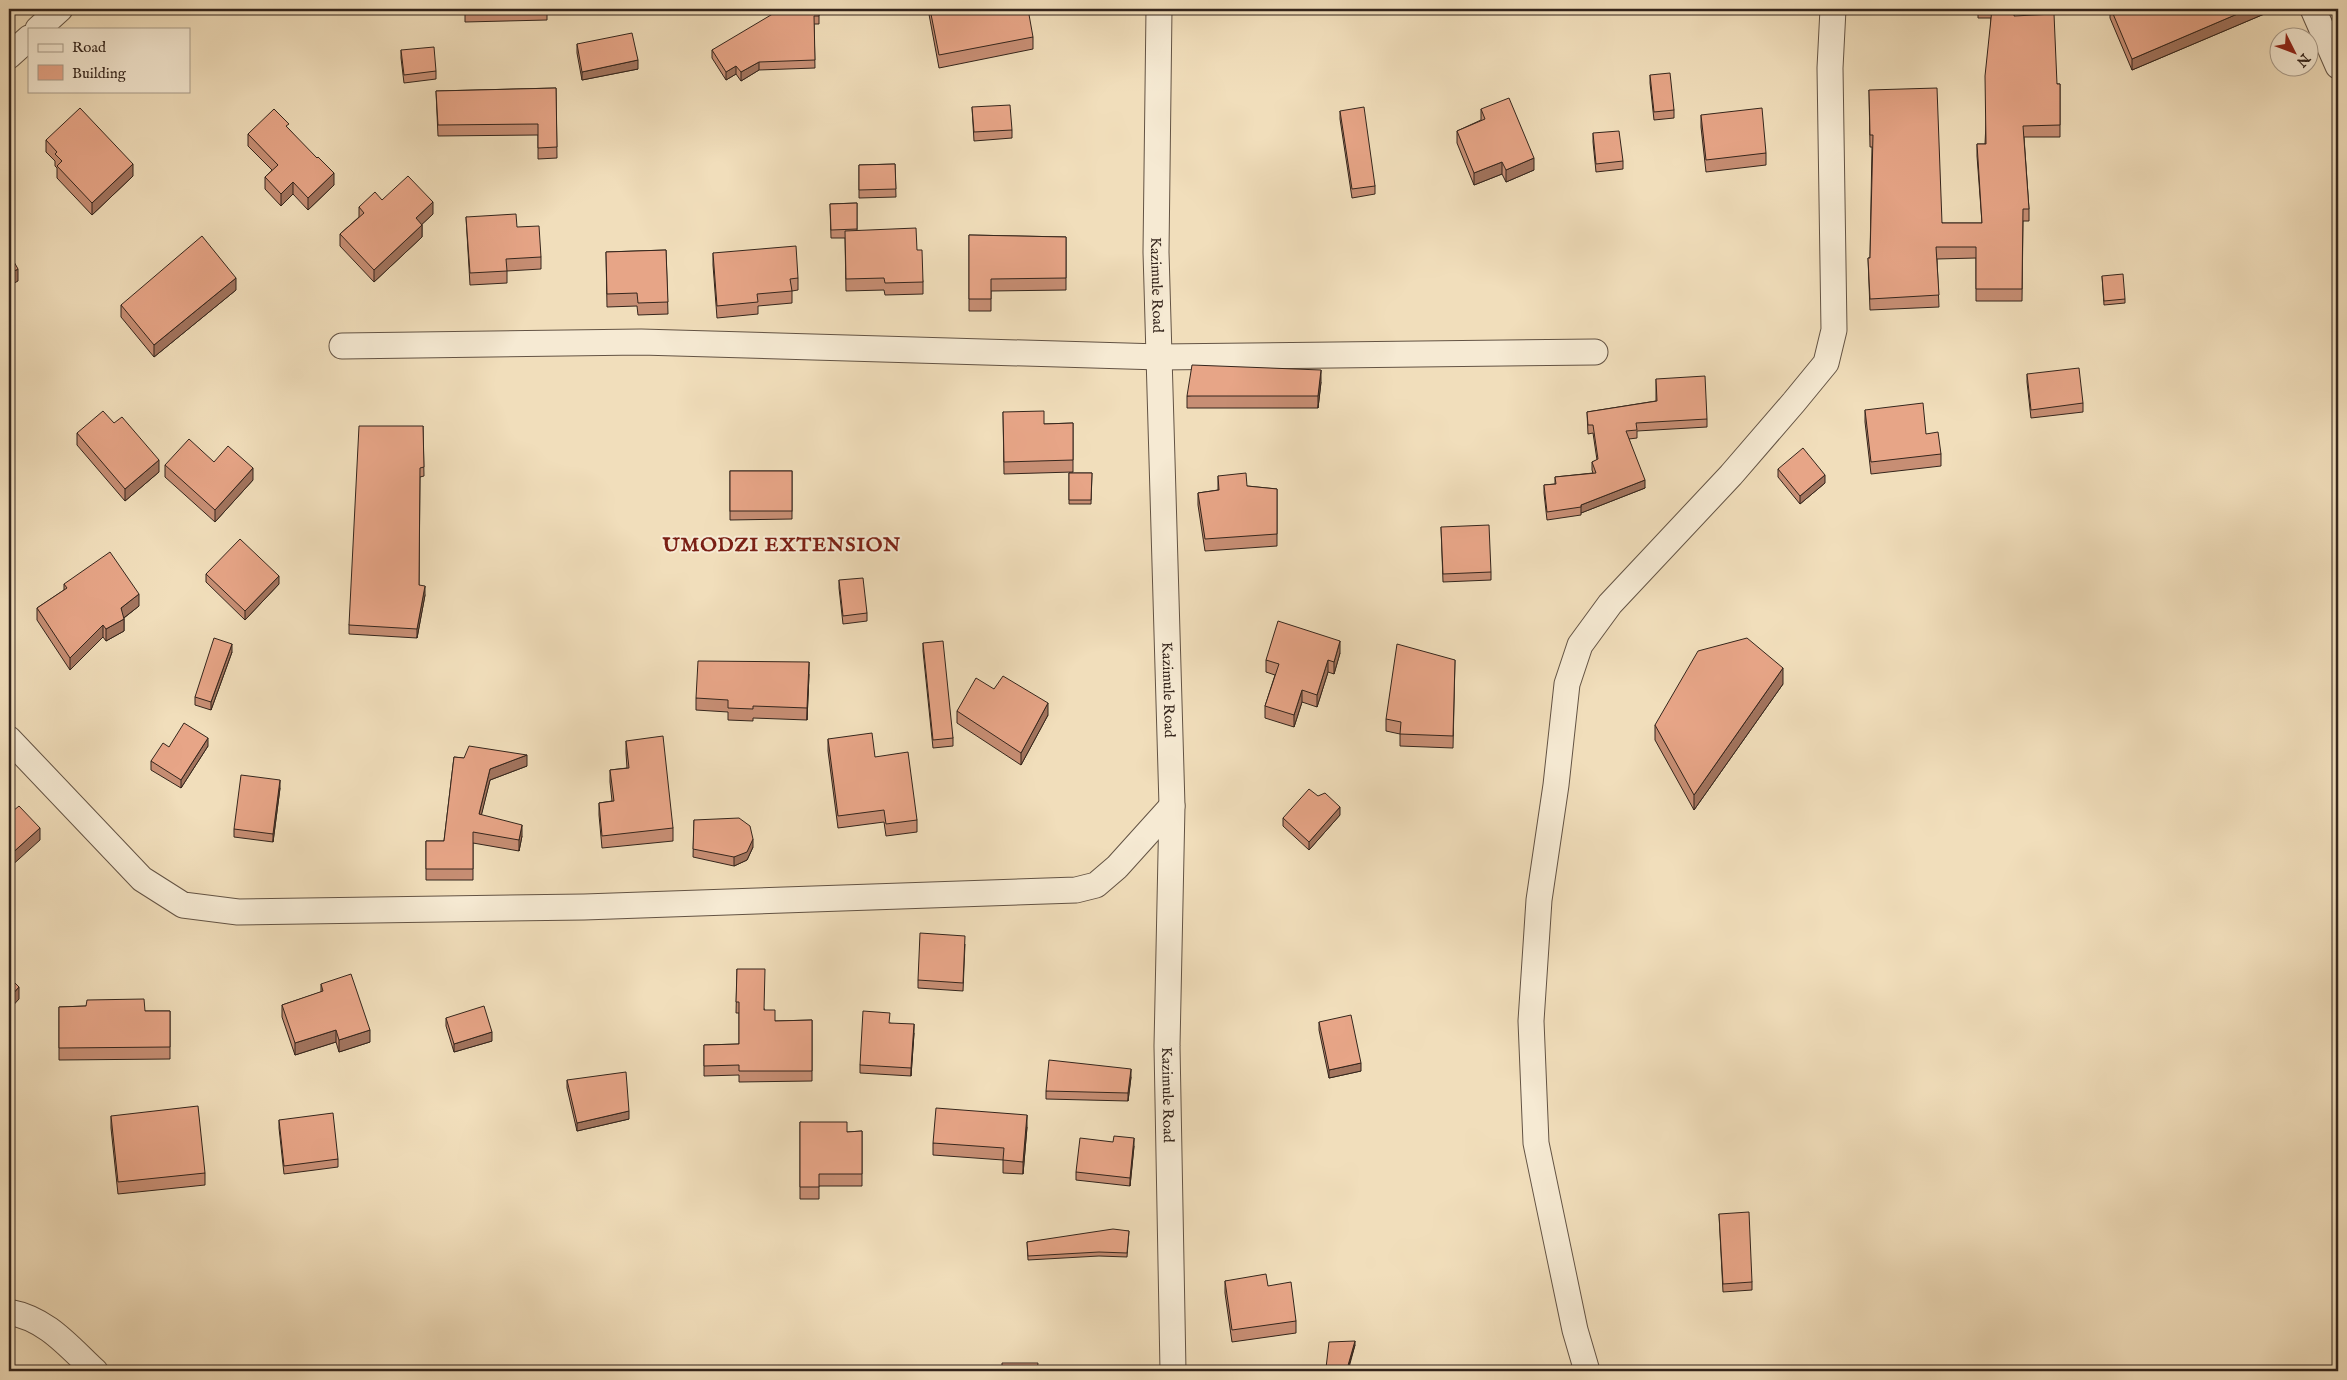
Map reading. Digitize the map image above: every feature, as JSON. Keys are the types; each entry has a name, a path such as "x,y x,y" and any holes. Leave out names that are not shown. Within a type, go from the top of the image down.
{"street":[{"path":"39,28 60,9"},
{"name":"Kazimule Road","path":"1159,9 1156,252 1172,806 1168,1046 1173,1371"},
{"path":"1587,1371 1575,1330 1536,1142 1531,1021 1539,900 1556,785 1567,684 1580,645 1610,604 1731,475 1826,363 1834,330 1830,68 1833,9"},
{"path":"2313,9 2338,66"},
{"path":"9,56 28,39"},
{"path":"342,346 641,342 1160,356 1595,352"},
{"path":"9,739 142,879 183,905 238,912 584,907 1076,890 1096,884 1117,867 1172,806"},
{"path":"9,1312 21,1314 49,1328 95,1371"}],"building":[{"path":"465,9 529,9 465,10"},
{"path":"781,9 819,9 819,16 814,16 815,60 759,62 741,72 736,66 726,72 712,50"},
{"path":"930,9 1028,9 1033,37 939,55"},
{"path":"1992,9 2014,9 2014,16 2054,14 2057,84 2060,84 2060,125 2023,126 2029,209 2023,209 2022,289 1976,289 1976,247 1936,247 1939,295 1870,299 1868,258 1870,258 1873,135 1870,135 1869,90 1937,88 1942,223 1982,223 1977,144 1986,144 1985,76"},
{"path":"2111,9 2249,9 2132,59"},
{"path":"632,33 638,60 582,72 577,44"},
{"path":"434,47 436,71 404,75 401,50"},
{"path":"1670,73 1674,110 1654,112 1650,75"},
{"path":"556,88 557,147 538,148 538,124 438,125 436,91"},
{"path":"1509,98 1534,158 1506,170 1502,162 1474,173 1457,131 1485,119 1481,109"},
{"path":"1010,105 1012,130 974,132 972,107"},
{"path":"1364,107 1375,186 1352,189 1340,111"},
{"path":"80,108 133,164 92,203 57,166 62,161 46,140"},
{"path":"1762,108 1766,153 1706,160 1701,115"},
{"path":"274,109 289,124 286,126 334,173 308,198 293,182 281,194 265,177 278,165 248,134"},
{"path":"1619,131 1623,161 1596,164 1593,133"},
{"path":"895,164 896,189 859,190 859,165"},
{"path":"408,176 433,202 416,218 422,225 374,270 340,234 364,213 359,207 375,192 382,200"},
{"path":"857,203 857,229 831,230 830,204"},
{"path":"516,214 517,227 539,226 541,257 506,259 507,271 470,273 466,217"},
{"path":"916,228 917,250 922,250 923,282 885,283 884,278 846,279 845,231"},
{"path":"969,235 1066,237 1066,278 991,279 991,299 969,299"},
{"path":"202,236 236,278 154,345 121,305"},
{"path":"796,246 798,278 790,279 792,291 757,294 758,302 717,306 713,253"},
{"path":"666,250 668,302 638,303 637,293 607,294 606,252"},
{"path":"9,253 18,269 9,274"},
{"path":"2123,274 2125,299 2104,301 2102,276"},
{"path":"1192,365 1321,370 1318,396 1187,396"},
{"path":"2079,368 2083,403 2031,410 2027,374"},
{"path":"1705,376 1707,419 1636,423 1637,430 1626,431 1645,480 1581,505 1581,507 1547,512 1544,485 1556,484 1555,477 1596,473 1592,462 1598,459 1593,425 1588,425 1587,412 1657,401 1656,379"},
{"path":"1923,403 1926,434 1938,432 1941,454 1871,462 1865,410"},
{"path":"103,411 114,423 122,417 159,460 125,489 77,433"},
{"path":"1044,411 1044,424 1073,423 1073,460 1004,462 1003,412"},
{"path":"359,426 423,426 424,467 420,468 419,585 425,586 417,629 349,625"},
{"path":"189,439 214,462 228,446 253,468 215,510 165,465"},
{"path":"1803,448 1825,475 1800,496 1778,469"},
{"path":"730,471 792,471 792,511 730,511"},
{"path":"1069,473 1092,473 1091,500 1069,500"},
{"path":"1246,473 1247,486 1277,489 1277,534 1205,539 1198,493 1219,490 1218,476"},
{"path":"1489,525 1491,572 1443,574 1441,527"},
{"path":"240,539 279,576 245,611 206,574"},
{"path":"110,552 139,594 121,608 124,619 106,629 103,625 70,658 37,608 67,588 64,584"},
{"path":"863,578 867,613 843,616 839,580"},
{"path":"1278,621 1340,641 1334,662 1328,660 1317,695 1302,690 1294,715 1265,706 1279,664 1266,660"},
{"path":"214,638 232,644 211,702 195,697"},
{"path":"1747,638 1783,668 1694,795 1655,725 1698,651"},
{"path":"943,641 953,738 933,740 923,643"},
{"path":"1397,644 1455,660 1453,736 1400,734 1401,722 1386,719"},
{"path":"698,661 809,662 807,708 753,706 753,709 728,708 728,700 696,698"},
{"path":"1003,676 1048,703 1021,753 957,711 976,678 994,689"},
{"path":"184,723 208,738 181,780 151,761 163,743 169,747"},
{"path":"872,733 875,757 908,752 917,820 886,824 884,810 838,816 828,739"},
{"path":"663,736 673,828 602,836 599,803 614,801 610,770 629,768 626,741"},
{"path":"469,746 527,755 490,769 479,814 522,825 519,840 473,832 473,869 426,869 426,841 444,841 454,757 464,758"},
{"path":"241,775 280,780 273,834 234,829"},
{"path":"1309,789 1318,796 1325,793 1340,807 1309,842 1283,818"},
{"path":"9,806 13,811 19,806 40,828 9,856"},
{"path":"739,818 750,826 753,839 747,852 734,857 693,849 694,820"},
{"path":"920,933 965,936 963,983 918,980"},
{"path":"737,969 765,969 764,1010 775,1010 775,1021 812,1020 812,1071 739,1071 739,1065 704,1066 704,1045 739,1044 739,1002 736,1002"},
{"path":"351,974 370,1030 339,1040 336,1030 295,1043 282,1005 323,991 321,984"},
{"path":"9,977 19,987 9,998"},
{"path":"144,999 145,1011 170,1011 170,1047 59,1048 59,1007 86,1006 87,1000"},
{"path":"484,1006 492,1032 454,1044 446,1018"},
{"path":"863,1011 890,1013 889,1023 914,1024 911,1068 860,1065"},
{"path":"1351,1015 1361,1063 1329,1070 1319,1022"},
{"path":"1049,1060 1131,1069 1128,1093 1046,1091"},
{"path":"626,1072 629,1111 577,1123 567,1080"},
{"path":"198,1106 205,1173 118,1182 111,1116"},
{"path":"936,1108 1027,1115 1023,1162 1003,1160 1004,1148 933,1143"},
{"path":"333,1113 338,1159 284,1166 279,1120"},
{"path":"800,1122 847,1122 847,1132 862,1131 862,1174 819,1174 819,1187 800,1187"},
{"path":"1114,1136 1134,1138 1130,1178 1076,1172 1080,1138 1113,1142"},
{"path":"1749,1212 1752,1282 1723,1284 1719,1214"},
{"path":"1113,1229 1129,1231 1127,1253 1099,1252 1028,1256 1027,1242"},
{"path":"1266,1274 1268,1286 1291,1282 1296,1321 1232,1330 1225,1281"},
{"path":"1355,1341 1347,1369 1326,1368 1329,1342"},
{"path":"1002,1363 1038,1363 1037,1371 1002,1371"}],"district":[{"name":"UMODZI EXTENSION","path":"782,544"}]}
